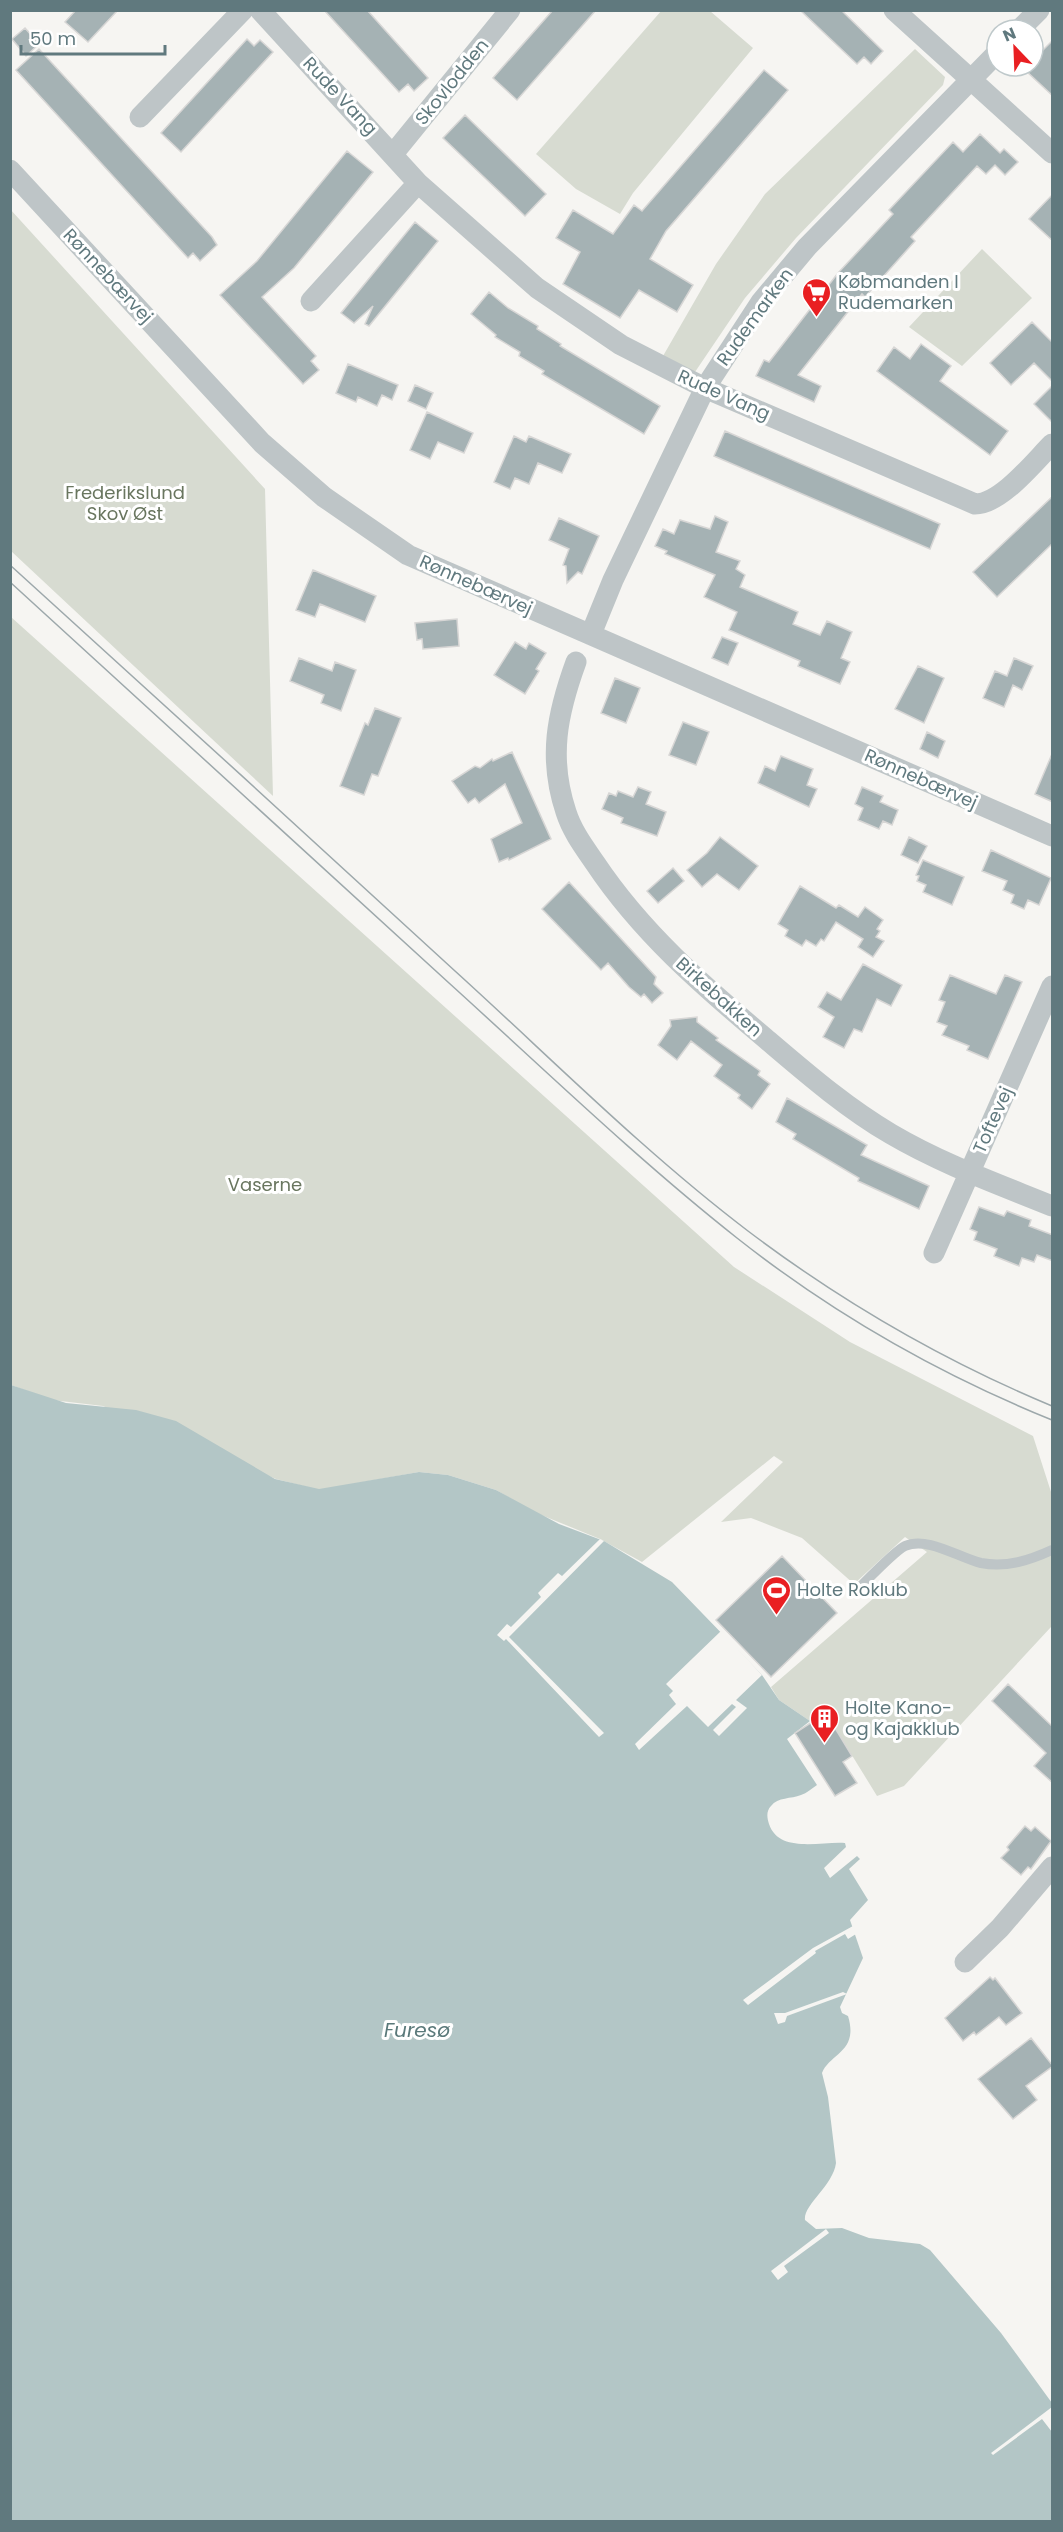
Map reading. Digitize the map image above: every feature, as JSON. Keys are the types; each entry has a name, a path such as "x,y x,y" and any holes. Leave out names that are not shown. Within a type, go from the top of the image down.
{"street":[{"path":"140,117 243,10"},
{"name":"Rude Vang","path":"260,10 418,183 537,288 621,345 705,388 975,504 985,504 997,497 1053,444"},
{"name":"Skovlodden","path":"393,154 510,10"},
{"path":"894,10 1053,153"},
{"name":"Rudemarken","path":"591,634 613,580 705,388 761,302 807,248 985,65"},
{"name":"Rønnebærvej","path":"10,170 262,443 324,497 418,560 1053,836"},
{"path":"310,301 418,183"},
{"name":"Birkebakken","path":"576,662 560,706 556,750 561,791 576,835 616,895 694,979 829,1092 891,1134 969,1173 1053,1206"},
{"name":"Toftevej","path":"934,1253 1053,986"},
{"path":"965,1962 1000,1928 1053,1867"}],"lane":[{"path":"858,1589 905,1546 926,1544 982,1563 1006,1564 1029,1560 1053,1550"}],"green space":[{"path":"662,10 710,11 753,48 633,193 620,214 576,189 536,154"},
{"path":"915,49 945,77 943,85 796,238 745,298 695,372 663,356 716,264 765,194"},
{"name":"Frederikslund Skov Øst","path":"10,209 265,489 273,796 11,551"},
{"path":"982,249 1032,298 962,366 909,327"},
{"name":"Vaserne","path":"11,617 734,1267 850,1342 1033,1436 1052,1495 1051,1627 904,1786 877,1796 826,1713 810,1721 779,1700 771,1687 927,1552 905,1537 854,1584 802,1538 751,1518 721,1522 783,1462 774,1456 642,1562 600,1539 534,1512 496,1490 448,1475 419,1472 319,1490 276,1479 103,1406 52,1400 11,1385"}],"water":[{"name":"Furesø","path":"11,1385 66,1403 136,1410 176,1421 275,1479 319,1489 419,1472 448,1475 496,1490 559,1524 604,1541 672,1582 762,1675 779,1700 810,1721 787,1739 817,1785 803,1794 774,1803 768,1812 769,1824 774,1833 791,1843 845,1843 846,1847 824,1868 830,1878 857,1856 860,1859 849,1869 868,1900 850,1920 863,1958 840,2007 842,2013 848,2016 850,2037 847,2045 822,2073 828,2097 836,2163 830,2180 809,2208 805,2220 816,2229 842,2228 869,2238 920,2244 930,2250 1001,2333 1052,2403 1052,2521 11,2522"}],"pier":[{"path":"600,1539 604,1541 509,1637 604,1733 599,1737 506,1639 504,1641 497,1635 507,1624 511,1627 541,1597 538,1593 558,1573 562,1576"},
{"path":"721,1631 762,1675 736,1700 747,1708 719,1736 713,1730 736,1707 732,1704 708,1727 687,1706 639,1750 635,1744 676,1704 669,1695 673,1691 666,1684"},
{"path":"853,1926 856,1934 848,1939 845,1934 815,1951 816,1953 748,2005 743,2000 813,1948"},
{"path":"843,1992 847,1994 787,2016 785,2022 778,2024 774,2013 785,2013"},
{"path":"826,2229 829,2233 784,2266 788,2272 778,2280 771,2271"},
{"path":"1052,2407 1052,2432 1042,2419 993,2455 991,2453"}],"building":[{"path":"76,10 118,10 88,42 65,22"},
{"path":"324,10 367,10 428,78 414,91 408,84 399,92"},
{"path":"553,10 596,10 517,100 493,78"},
{"path":"800,10 841,10 883,51 871,64 864,57 857,64"},
{"path":"25,28 39,44 26,56 12,39"},
{"path":"247,39 254,46 260,40 273,52 181,152 161,133"},
{"path":"1053,40 1053,96 1034,78 1045,78 1045,48"},
{"path":"39,49 212,237 217,245 200,261 193,253 188,258 16,70"},
{"path":"764,70 788,90 666,231 650,259 693,285 677,312 639,290 620,318 563,284 580,252 556,238 573,210 613,234 634,205 642,211"},
{"path":"465,115 546,194 525,216 443,138"},
{"path":"980,134 1000,153 1004,149 1018,162 1005,175 995,165 986,174 977,166 911,237 915,241 865,297 862,294 798,375 821,386 814,402 756,376 764,360 769,362 838,273 893,214 889,210 953,142 963,152"},
{"path":"347,151 373,172 294,268 262,297 316,356 311,361 319,370 303,384 220,295 257,261"},
{"path":"1053,194 1053,241 1029,219"},
{"path":"415,222 438,241 369,326 365,324 373,306 354,323 341,313"},
{"path":"489,292 508,308 538,326 537,329 561,344 560,346 660,406 644,434 542,374 544,371 519,356 520,352 495,337 496,335 471,314"},
{"path":"1032,322 1053,343 1053,382 1034,363 1011,385 990,363"},
{"path":"921,344 951,366 940,381 1008,431 990,455 877,371 894,347 910,359"},
{"path":"348,364 398,385 392,400 382,395 377,406 358,397 356,402 336,393"},
{"path":"415,385 433,393 426,409 408,401"},
{"path":"1053,385 1053,423 1034,404"},
{"path":"427,412 473,433 464,453 438,442 430,459 410,450"},
{"path":"725,431 940,524 930,549 714,456"},
{"path":"514,436 526,442 529,436 571,454 562,473 538,463 529,484 515,478 510,489 494,482"},
{"path":"1053,496 1053,543 997,597 973,572"},
{"path":"715,516 728,522 716,552 740,561 736,569 745,575 740,587 798,612 793,624 820,635 827,621 852,632 841,658 850,662 840,684 798,666 800,661 729,630 737,612 704,597 715,575 665,554 667,551 655,546 663,529 674,534 680,520 710,529"},
{"path":"559,518 599,536 582,574 578,572 567,583 566,566 563,565 569,549 549,540"},
{"path":"313,570 376,596 365,622 320,604 315,617 296,610"},
{"path":"457,619 459,646 423,649 422,639 417,640 415,623"},
{"path":"722,637 738,643 728,665 712,658"},
{"path":"515,642 526,649 529,643 546,653 536,669 539,671 525,694 494,675"},
{"path":"299,658 332,671 335,662 356,670 341,711 321,703 324,695 290,681"},
{"path":"1014,658 1033,666 1022,690 1013,685 1004,707 983,698 995,671 1007,676"},
{"path":"918,666 944,678 924,723 895,709"},
{"path":"615,678 640,688 626,723 601,713"},
{"path":"375,708 401,718 378,776 372,774 364,795 340,786 365,723 368,725"},
{"path":"683,722 709,732 696,765 669,755"},
{"path":"927,732 945,741 938,758 920,749"},
{"path":"512,752 551,839 509,860 508,858 499,862 491,839 522,823 505,784 479,803 475,798 468,803 452,781 475,766 480,768 492,759 493,761"},
{"path":"1053,754 1053,802 1035,794"},
{"path":"781,756 813,769 807,785 817,789 809,807 758,783 765,766 775,771"},
{"path":"638,787 651,792 646,804 666,812 657,836 621,823 623,818 602,809 609,793 616,796 618,791 633,797"},
{"path":"862,787 883,796 880,802 898,810 892,825 883,821 879,829 858,820 863,808 855,804"},
{"path":"720,837 758,866 739,890 717,874 702,887 687,870 707,853"},
{"path":"909,837 927,846 918,863 901,855"},
{"path":"991,850 1051,878 1039,905 1028,900 1024,909 1011,903 1014,895 1003,890 1007,881 982,871"},
{"path":"923,860 964,877 952,905 923,892 926,885 917,881 919,876 916,875"},
{"path":"673,868 684,881 658,903 647,891"},
{"path":"569,882 656,977 654,984 663,993 652,1003 644,994 641,997 629,987 608,963 601,970 542,909"},
{"path":"800,886 836,908 839,905 858,917 865,907 883,920 877,929 880,931 876,937 884,941 873,957 858,947 863,939 836,922 824,941 821,939 816,946 806,940 802,946 785,936 788,930 778,924"},
{"path":"863,964 902,985 891,1006 877,999 862,1032 854,1029 844,1048 823,1037 834,1017 818,1007 827,992 841,1000"},
{"path":"950,975 996,994 1005,975 1022,982 988,1059 967,1050 969,1046 942,1035 947,1026 937,1022 945,1002 939,1000"},
{"path":"697,1017 697,1022 718,1038 716,1040 760,1071 758,1075 770,1084 752,1109 738,1098 740,1095 714,1076 722,1065 691,1041 677,1060 658,1045 671,1026 670,1020"},
{"path":"787,1098 867,1145 861,1155 929,1186 919,1209 858,1181 859,1178 793,1139 796,1134 776,1122"},
{"path":"979,1207 1004,1216 1007,1211 1031,1220 1029,1226 1053,1235 1053,1261 1037,1255 1034,1262 1022,1258 1019,1266 994,1256 997,1249 974,1240 977,1232 970,1229"},
{"name":"Holte Roklub","path":"782,1556 837,1613 771,1677 716,1620"},
{"path":"1008,1684 1053,1727 1053,1783 1034,1766 1046,1753 992,1701"},
{"name":"Holte Kano- og Kajakklub","path":"826,1713 852,1756 843,1762 857,1783 835,1796 795,1733"},
{"path":"1025,1826 1031,1831 1035,1827 1051,1841 1031,1869 1028,1867 1021,1875 1001,1858"},
{"path":"990,1977 993,1980 995,1978 1022,2013 1006,2025 999,2017 976,2035 974,2032 963,2041 945,2018"},
{"path":"1031,2038 1053,2066 1026,2086 1037,2100 1013,2119 978,2079"}],"tram line":[{"path":"10,565 598,1104 709,1201 784,1257 857,1306 933,1350 1052,1406"},
{"path":"10,582 591,1113 737,1238 811,1292 888,1340 969,1383 1052,1420"}],"place":[{"name":"Købmanden I Rudemarken","path":"817,318"},
{"name":"Holte Roklub","path":"776,1616"},
{"name":"Holte Kano- og Kajakklub","path":"824,1744"}]}
